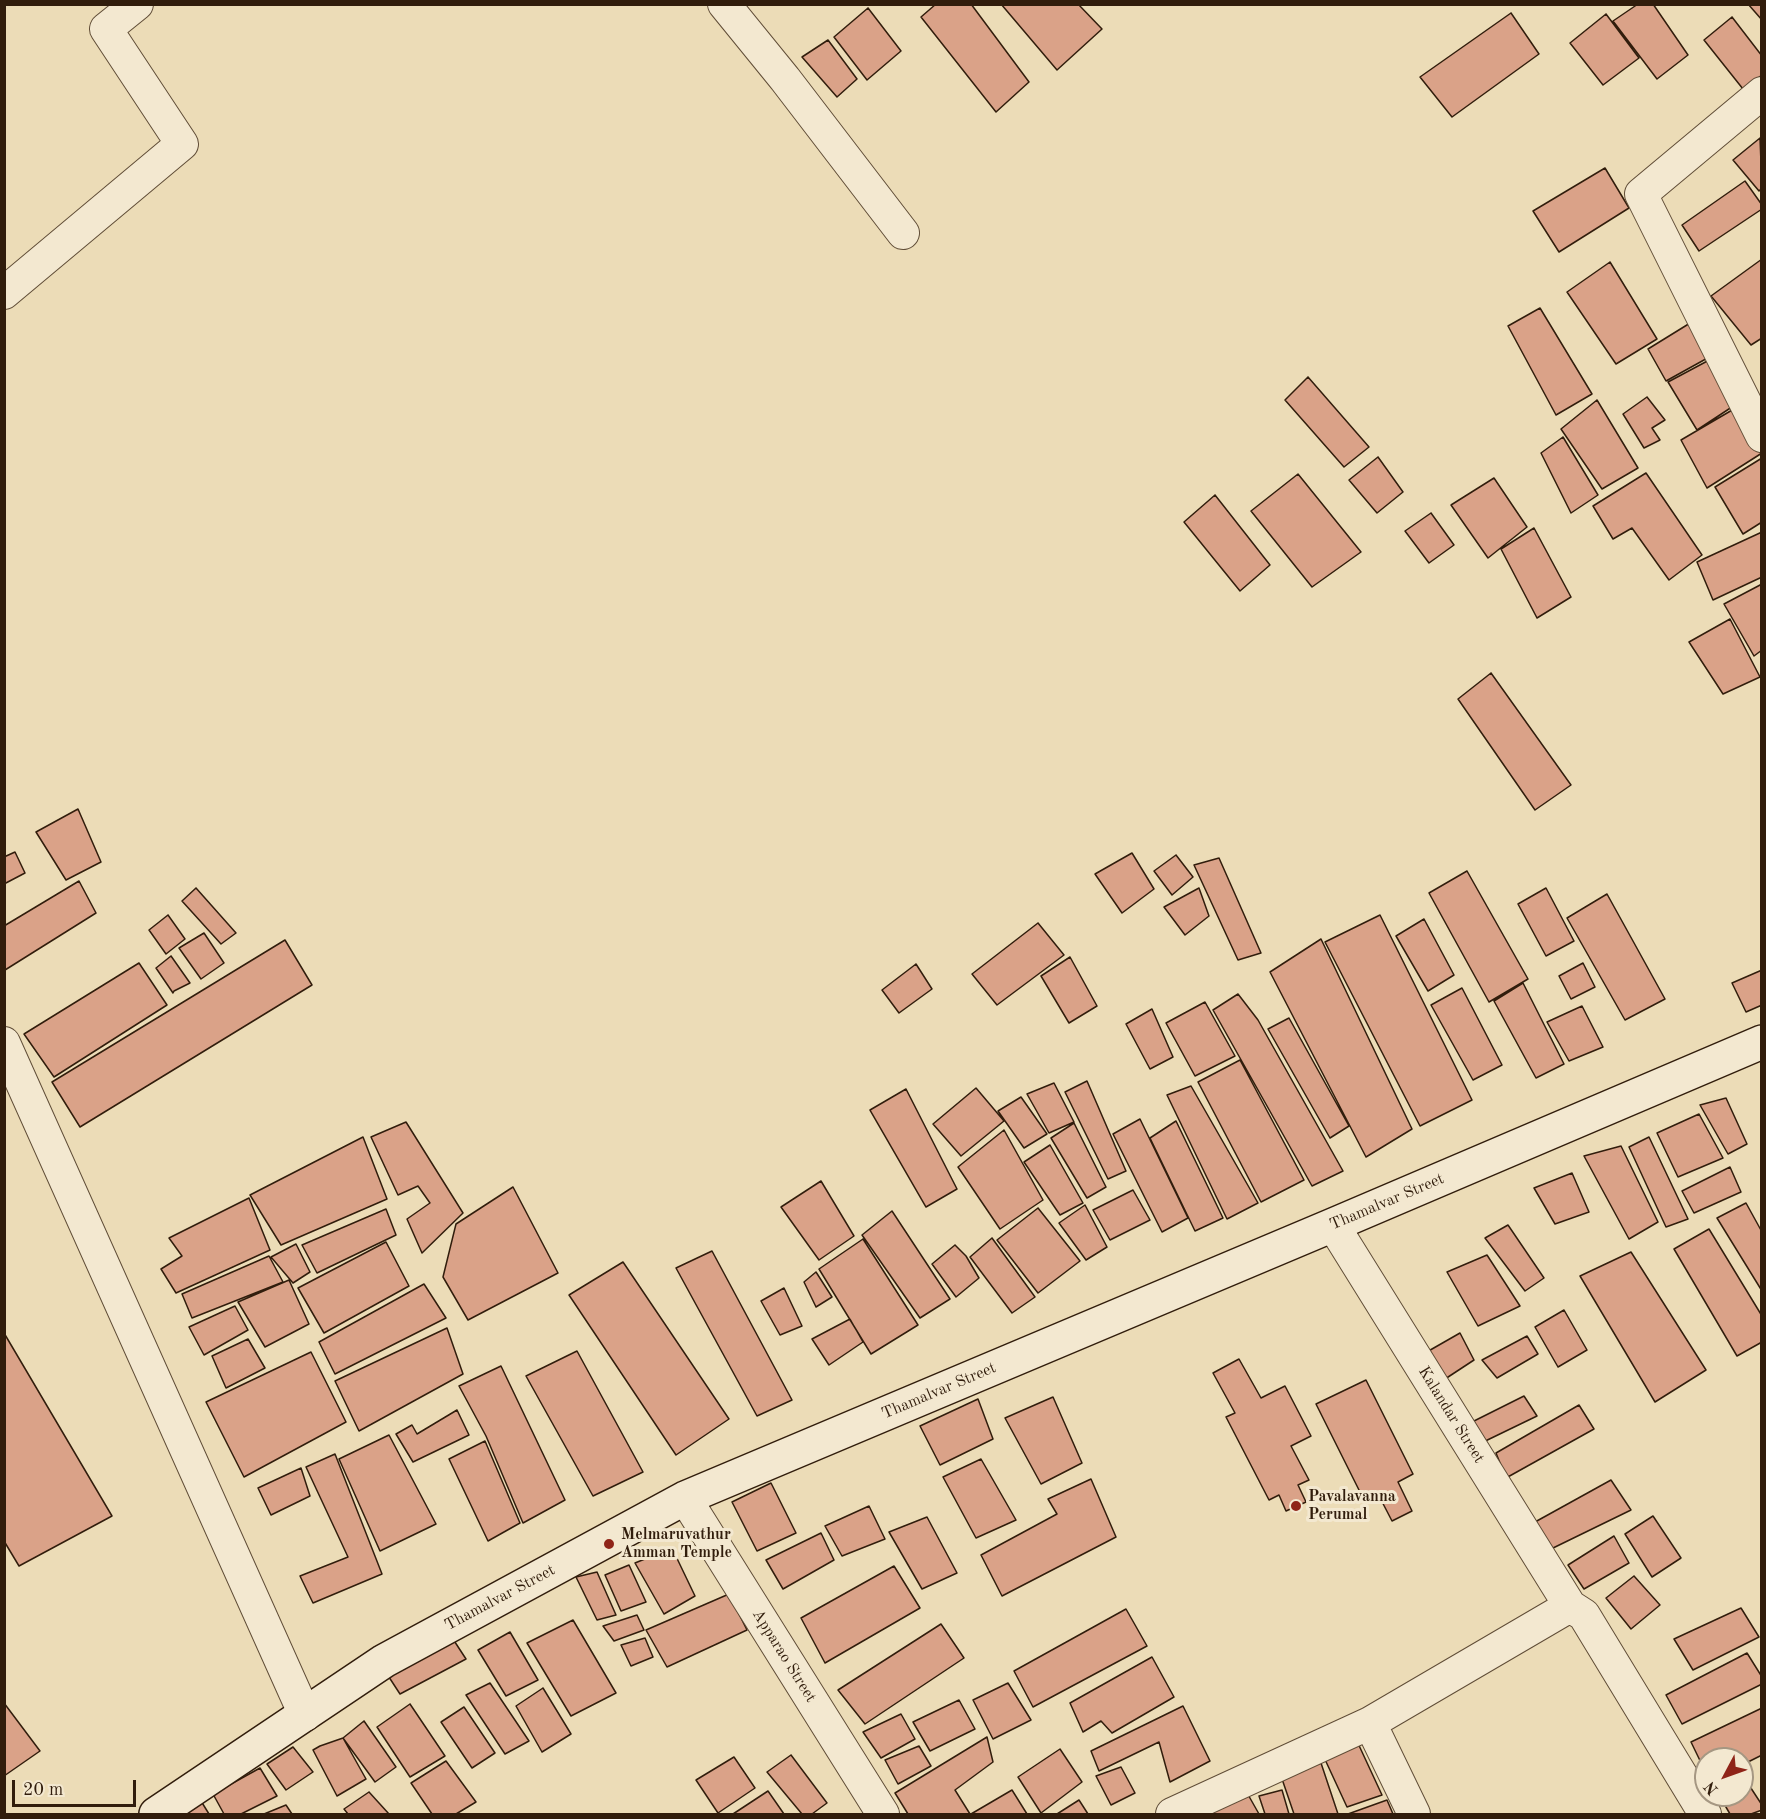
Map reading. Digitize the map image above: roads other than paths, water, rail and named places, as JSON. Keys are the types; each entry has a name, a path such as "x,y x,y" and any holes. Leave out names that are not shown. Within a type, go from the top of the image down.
{"street":[{"path":"4,293 182,144 106,29 137,4"},
{"path":"724,4 785,79 903,233"},
{"path":"1761,93 1641,194 1761,436"},
{"name":"Thamalvar Street","path":"156,1815 384,1661 685,1498 1761,1042"},
{"path":"4,1043 305,1715"},
{"name":"Kalandar Street","path":"1333,1225 1570,1605 1584,1615 1705,1815"},
{"name":"Apparao Street","path":"685,1498 883,1815"},
{"path":"1172,1815 1370,1723 1570,1605"},
{"path":"1370,1723 1414,1815"}],"place":[{"name":"Pavalavanna Perumal","path":"1296,1506"},
{"name":"Melmaruvathur Amman Temple","path":"609,1544"}]}
